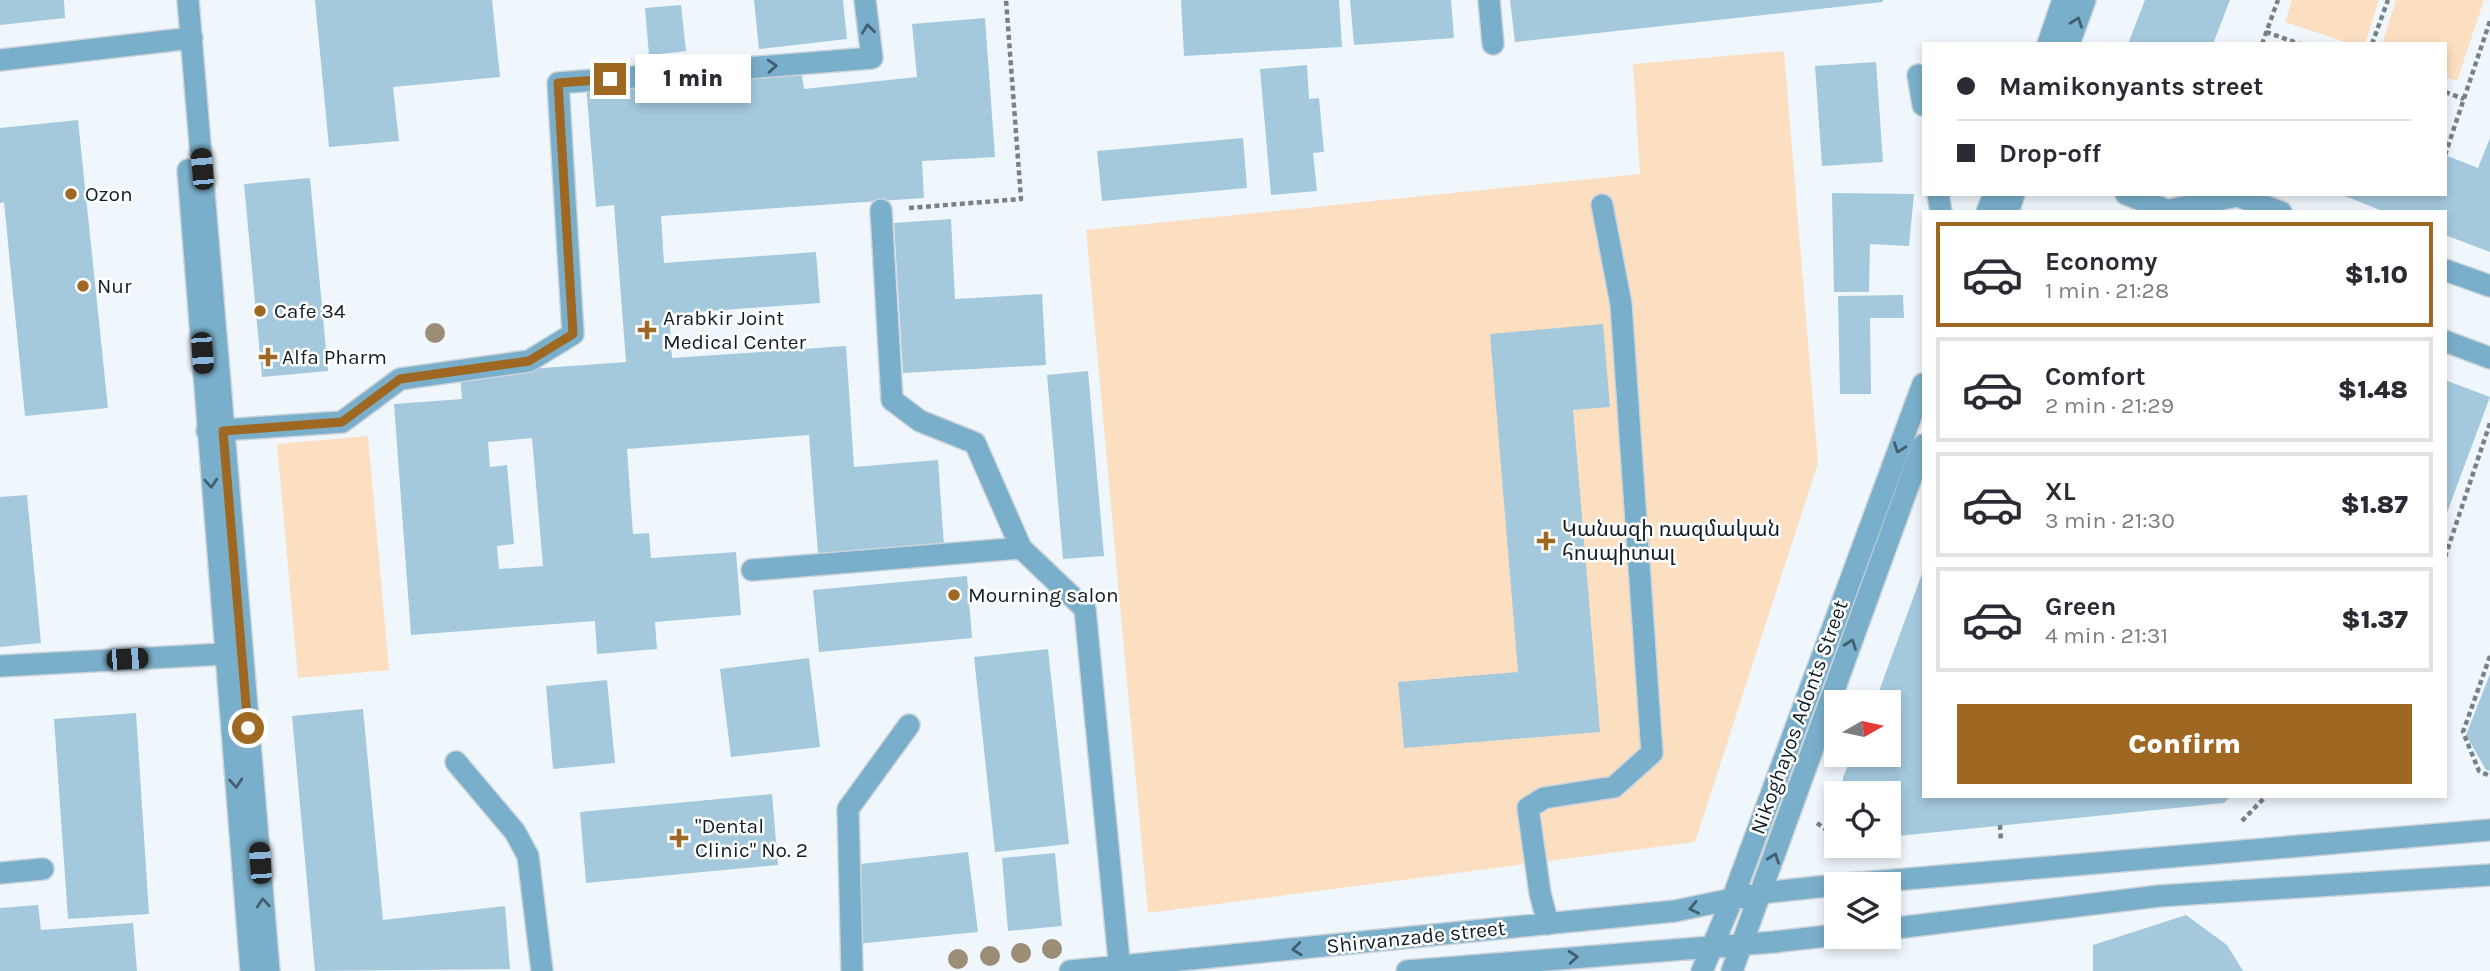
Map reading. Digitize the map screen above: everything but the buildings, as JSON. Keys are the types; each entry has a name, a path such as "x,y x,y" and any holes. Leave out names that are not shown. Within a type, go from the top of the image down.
{"street":[{"path":"175,0 185,39"},
{"path":"188,0 185,39 215,431 269,971"},
{"path":"215,431 342,422 400,379 529,361 573,334 558,83 872,58 865,0"},
{"path":"1489,0 1493,44"},
{"path":"2049,42 2063,0"},
{"path":"2070,42 2085,0"},
{"path":"0,60 185,39"},
{"path":"1918,75 1922,99"},
{"path":"2131,196 2169,210"},
{"path":"2176,210 2237,196 2276,210"},
{"path":"1548,924 1540,893 1528,808 1544,798 1614,787 1652,753 1621,304 1602,205"},
{"path":"881,210 892,400 920,421 975,443 1021,548 1085,609 1120,969"},
{"path":"2447,271 2490,286"},
{"path":"2447,342 2490,358"},
{"name":"Nikoghayos Adonts Street","path":"1702,971 1732,900 1922,387"},
{"path":"215,431 224,654 251,971"},
{"name":"Nikoghayos Adonts Street","path":"1732,971 1922,448"},
{"path":"752,570 1021,548"},
{"path":"0,666 224,654"},
{"path":"852,971 848,809 909,725"},
{"path":"456,762 515,832 528,856 542,971"},
{"path":"1901,879 2490,830"},
{"path":"0,873 43,869"},
{"path":"1901,927 2159,896 2490,875"},
{"name":"Shirvanzade street","path":"1070,971 1120,969 1675,911 1761,893 1824,886"},
{"name":"Shirvanzade street","path":"1407,971 1824,937"}],"path":[{"path":"881,210 1021,199 1006,0"},
{"path":"2263,42 2278,0"},
{"path":"2373,42 2388,0"},
{"path":"2447,149 2490,21"},
{"path":"2266,32 2294,42"},
{"path":"2447,93 2464,99"},
{"path":"2447,551 2490,423"},
{"path":"2490,656 2463,732 2479,771 2490,776"},
{"path":"1816,822 1824,828"},
{"path":"2000,825 2001,842"}],"shaded area":[{"path":"2292,0 2379,0 2366,42 2345,42 2285,22"},
{"path":"2396,0 2484,0 2457,81 2447,78 2447,42 2383,42"},
{"path":"1784,51 1818,463 1695,842 1148,913 1086,230 1640,174 1633,64"},
{"path":"368,436 389,670 298,678 277,444"}],"place":[{"name":"Ozon","path":"71,194"},
{"name":"Nur","path":"83,286"},
{"name":"Cafe 34","path":"260,311"},
{"name":"Arabkir Joint Medical Center","path":"647,330"},
{"name":"Alfa Pharm","path":"268,357"},
{"name":"Կանազի ռազմական հոսպիտալ","path":"1546,541"},
{"name":"Mourning salon","path":"954,595"},
{"name":"\"Dental Clinic\" No. 2","path":"679,838"}],"route":[{"path":"248,728 223,431 342,422 400,379 529,361 573,334 558,83 610,79"}]}
